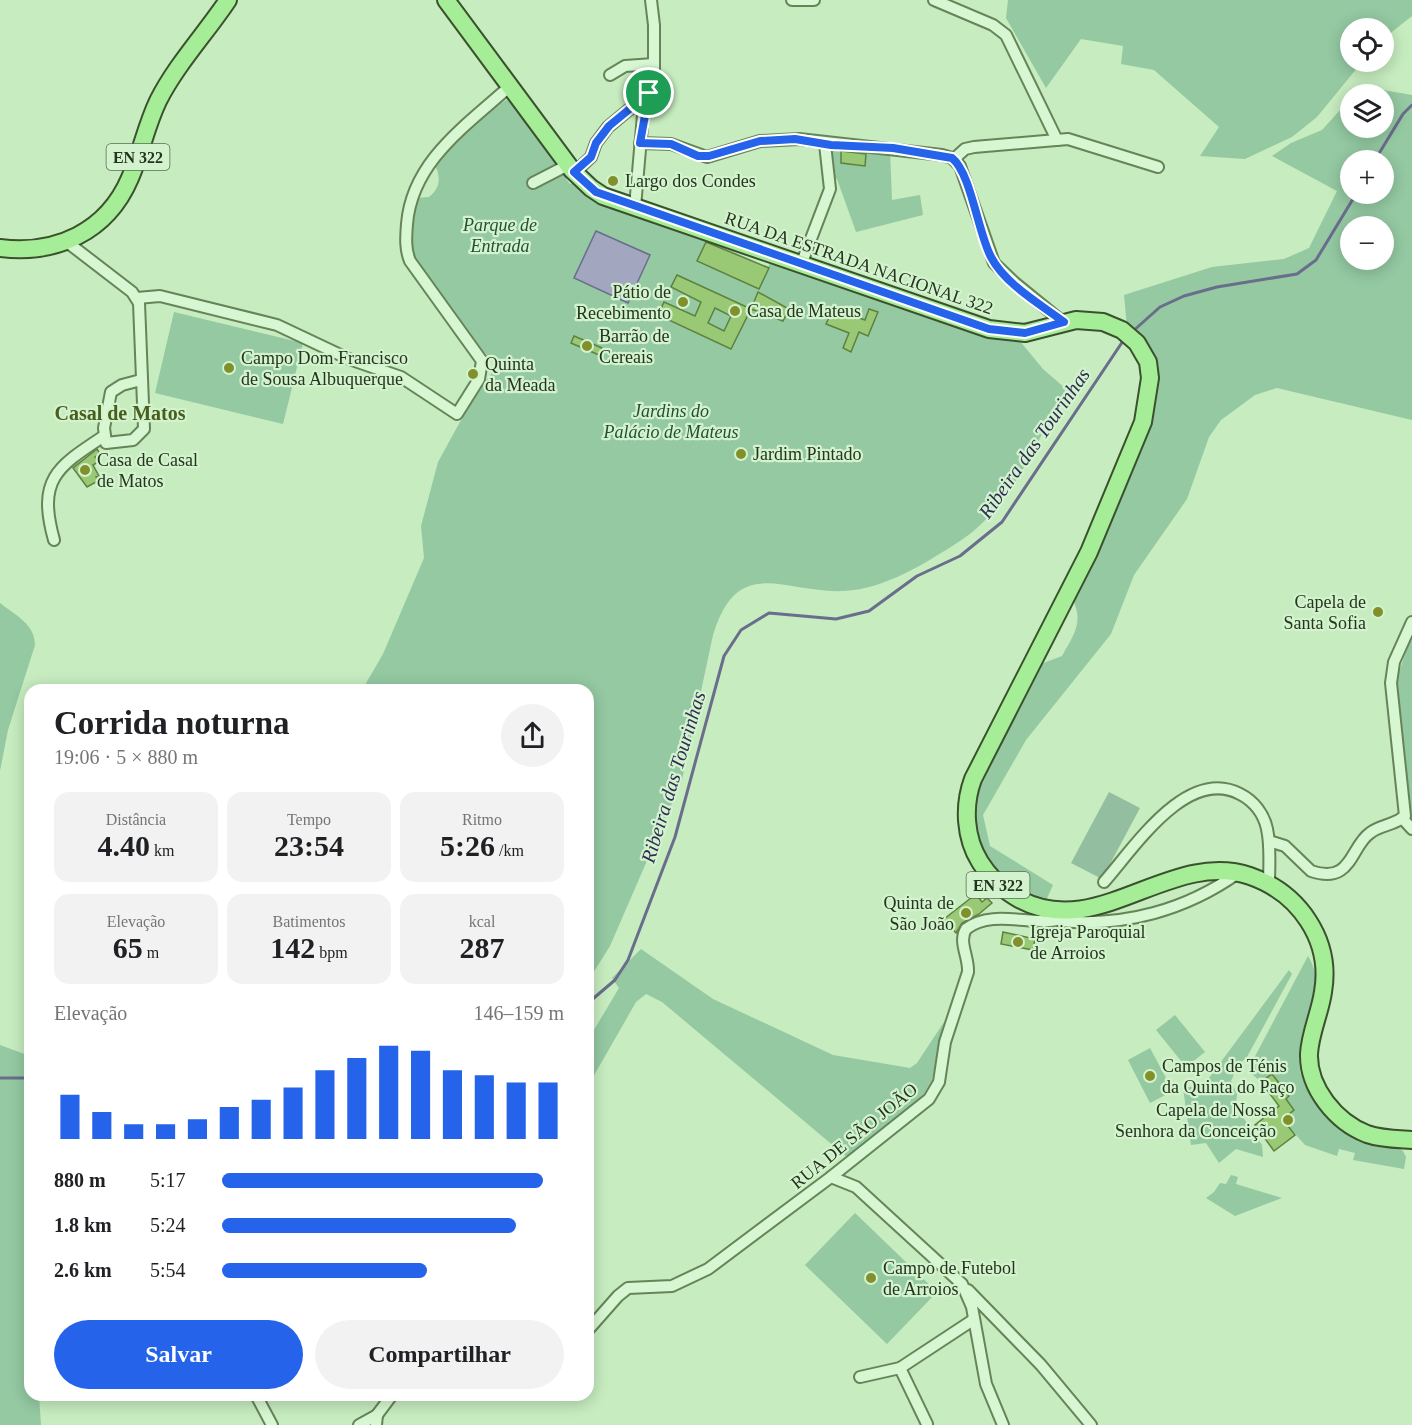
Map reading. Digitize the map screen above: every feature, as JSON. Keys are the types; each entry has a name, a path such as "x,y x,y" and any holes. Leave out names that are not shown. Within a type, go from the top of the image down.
{"main road":[{"name":"EN 322","path":"0,248 39,249 67,242 95,225 116,202 130,178 159,99 228,0"},
{"name":"RUA DA ESTRADA NACIONAL 322","path":"447,0 571,169 596,192 995,331 1025,333 1064,322 1098,321 1127,334 1142,350 1149,368 1149,396 1143,422 1076,580 975,775 967,805 968,831 973,848 986,871 999,885 1038,908 1076,911 1191,874 1216,871 1238,873 1262,881 1290,899 1313,929 1321,949 1324,984 1309,1057 1317,1088 1335,1111 1360,1130 1382,1137 1412,1140"}],"street":[{"path":"635,207 640,143 654,63 651,0"},
{"path":"792,0 814,0"},
{"path":"934,0 993,25 1006,35 1057,140"},
{"path":"610,75 625,66 654,63"},
{"path":"67,242 137,298 162,297 277,325 349,359 401,377 457,414 479,379 482,361 411,261 406,248 408,215 416,185 430,161 510,86"},
{"path":"533,183 571,169 591,157 596,143 609,126 649,93"},
{"path":"640,143 671,144 703,157 768,140 799,139 825,144 893,148 954,159 962,172 994,263 1010,279 1064,322"},
{"path":"954,159 965,149 974,147 1057,140 1076,141 1158,167"},
{"path":"801,264 830,189 825,144"},
{"path":"137,298 145,422 143,432 133,440 112,444 105,442 111,392 122,385 141,380"},
{"path":"54,540 48,506 51,484 65,462 104,436"},
{"path":"1269,841 1285,846 1311,871 1331,873 1349,863 1369,833 1402,818 1406,810 1391,679 1394,662 1412,622"},
{"path":"1104,882 1162,816 1182,800 1202,790 1230,790 1249,799 1264,820 1269,841 1268,858 1262,881"},
{"path":"1402,818 1412,829"},
{"path":"1262,881 1268,858"},
{"path":"1052,921 1096,923 1133,919 1193,898 1238,873"},
{"name":"RUA DE SÃO JOÃO","path":"594,1323 622,1292 635,1286 672,1286 699,1274 848,1164 935,1091 945,1042 968,972 968,960 962,939 966,929 991,919 1052,921 1067,918 1076,911"},
{"path":"848,1164 856,1187"},
{"path":"831,1177 856,1187 962,1284 1041,1365 1091,1425"},
{"path":"962,1284 969,1299 986,1384 1003,1425"},
{"path":"860,1377 900,1368 974,1320"},
{"path":"900,1368 927,1424"},
{"path":"258,1401 272,1425"},
{"path":"359,1425 376,1420 388,1401"}],"green space":[{"path":"1008,0 1412,0 1412,16 1394,30 1394,18 1340,18 1340,72 1354,72 1344,84 1340,84 1340,89 1317,117 1292,137 1245,159 1200,156 1219,127 1154,70 1121,64 1123,46 1081,39 1046,88 1006,18"},
{"path":"1394,92 1412,95 1412,420 1277,388 1255,395 1221,420 1209,437 1187,499 1134,575 1111,634 1026,740 983,815 990,846 1053,885 1045,903 1029,897 995,874 977,841 973,794 1038,665 1062,656 1073,636 1077,616 1073,600 1154,399 1127,327 1124,295 1212,267 1284,259 1309,248 1337,191 1272,156 1291,143 1322,130 1340,110 1340,138 1394,138"},
{"name":"Jardins do Palácio de Mateus","path":"506,100 514,101 567,175 566,179 570,184 575,183 768,267 771,261 983,336 1019,340 1043,369 1066,389 1008,492 994,511 960,541 905,574 875,585 844,591 765,583 750,586 736,594 723,610 713,635 682,780 610,946 594,971 594,684 366,684 383,654 424,558 421,526 438,462 466,411 497,365 484,352 415,261 410,233 417,198 429,197 438,186 439,177 434,164 476,122"},
{"path":"827,146 890,150 892,200 920,195 923,215 856,232 837,179 831,176"},
{"name":"Campo Dom Francisco de Sousa Albuquerque","path":"174,312 303,343 283,424 155,393"},
{"path":"0,603 28,626 32,631 35,645 8,730 0,771"},
{"path":"1412,634 1412,812 1410,814 1395,684"},
{"path":"1109,792 1140,808 1102,879 1071,863"},
{"path":"641,949 713,999 833,1055 910,1068 917,1063 944,1022 932,1080 922,1097 848,1158 662,1002 646,994 636,1002 594,1076 594,1030 619,988 612,978"},
{"path":"1308,956 1316,977 1316,997 1300,1053 1301,1073 1311,1095 1333,1119 1349,1129 1386,1142 1403,1151 1406,1157 1404,1169 1353,1160 1355,1153 1339,1149 1337,1156 1305,1145 1288,1126 1288,1115 1294,1110 1286,1099 1288,1096 1272,1074 1261,1082 1252,1074 1252,1062"},
{"path":"1289,970 1292,974 1247,1057 1238,1065 1231,1081 1237,1094 1236,1107 1262,1145 1263,1157 1236,1149 1219,1163 1206,1143 1191,1145 1183,1088 1202,1085 1209,1078"},
{"name":"Campos de Ténis da Quinta do Paço","path":"1175,1015 1205,1052 1186,1067 1156,1030"},
{"path":"0,1045 24,1054 24,1401 39,1401 41,1425 0,1425"},
{"name":"Campos de Ténis da Quinta do Paço","path":"1150,1048 1173,1091 1150,1103 1128,1060"},
{"path":"1231,1175 1238,1177 1236,1184 1282,1198 1235,1216 1206,1198 1220,1183 1226,1184"},
{"name":"Campo de Futebol de Arroios","path":"855,1213 937,1292 887,1344 805,1265"}],"water":[{"path":"596,231 650,255 628,303 574,278"}],"building":[{"path":"841,151 866,154 865,166 841,163"},
{"path":"706,242 769,268 759,289 697,261"},
{"name":"Casa de Mateus","path":"677,275 751,309 731,349 658,315 664,302 695,316 701,302 671,287","holes":["715,308 731,316 724,331 708,323"]},
{"path":"758,292 789,309 783,321 751,309"},
{"path":"833,309 865,320 869,309 878,312 868,336 859,332 851,352 843,348 849,333 826,324"},
{"name":"Barrão de Cereais","path":"574,336 602,348 599,355 571,343"},
{"name":"Casa de Casal de Matos","path":"97,449 100,454 95,457 98,462 93,465 99,476 96,477 98,481 87,487 73,468"},
{"name":"Quinta de São João","path":"976,894 982,902 987,898 992,903 979,914 962,923 956,933 944,919"},
{"name":"Igreja Paroquial de Arroios","path":"1003,932 1035,939 1033,950 1001,944"},
{"path":"1272,1074 1289,1096 1286,1099 1294,1110 1288,1115 1293,1122 1288,1126 1295,1135 1274,1151 1255,1125 1279,1106 1261,1082"}],"waterway":[{"name":"Ribeira das Tourinhas","path":"1381,150 1403,114 1412,105"},
{"name":"Ribeira das Tourinhas","path":"1132,332 1160,307 1184,296 1217,287 1297,274 1316,260 1350,204"},
{"name":"Ribeira das Tourinhas","path":"594,998 615,980 628,960 675,837 724,656 741,630 769,613 836,619 869,611 917,576 960,556 1002,522 1125,338"},
{"name":"Ribeira das Tourinhas","path":"0,1078 24,1078"}],"place":[{"name":"Largo dos Condes","path":"613,181"},
{"name":"Pátio de Recebimento","path":"683,302"},
{"name":"Casa de Mateus","path":"735,311"},
{"name":"Barrão de Cereais","path":"587,346"},
{"name":"Campo Dom Francisco de Sousa Albuquerque","path":"229,368"},
{"name":"Quinta da Meada","path":"473,374"},
{"name":"Jardim Pintado","path":"741,454"},
{"name":"Casa de Casal de Matos","path":"85,470"},
{"name":"Capela de Santa Sofia","path":"1378,612"},
{"name":"Quinta de São João","path":"966,913"},
{"name":"Igreja Paroquial de Arroios","path":"1018,942"},
{"name":"Campos de Ténis da Quinta do Paço","path":"1150,1076"},
{"name":"Capela de Nossa Senhora da Conceição","path":"1288,1120"},
{"name":"Campo de Futebol de Arroios","path":"871,1278"}],"district":[{"name":"Casal de Matos","path":"120,413"}],"route":[{"path":"649,93 644,108 640,143 671,144 700,156 709,156 760,141 795,139 831,145 893,148 952,158 958,163 962,172 994,263 1010,279 1064,322 1025,333 989,329 613,200 596,192 574,172 589,160 596,143 609,126 649,93"}],"park label":[{"name":"Parque de Entrada","path":"500,235"}]}
